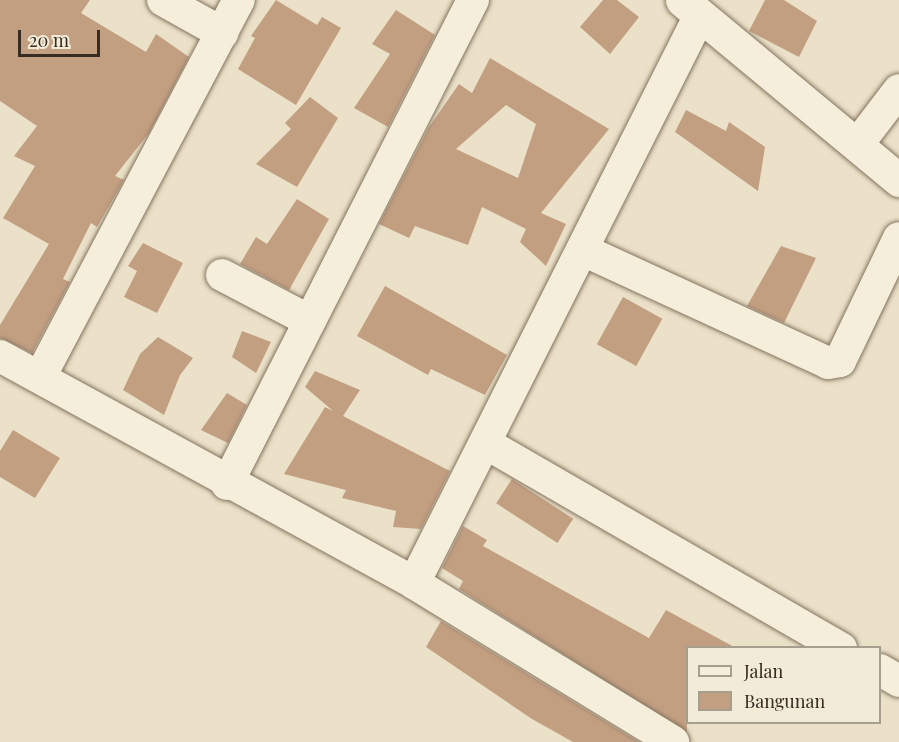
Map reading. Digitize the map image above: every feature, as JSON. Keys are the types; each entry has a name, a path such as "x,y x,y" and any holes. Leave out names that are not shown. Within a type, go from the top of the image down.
{"street":[{"path":"163,0 222,33"},
{"path":"40,377 239,0"},
{"path":"227,484 473,0"},
{"path":"414,583 585,251 691,8 899,180"},
{"path":"857,145 899,90"},
{"path":"585,251 828,363 840,361 899,238"},
{"path":"222,275 310,321"},
{"path":"0,356 227,484 414,583 673,742"},
{"path":"487,444 837,646"},
{"path":"881,671 899,681"}],"building":[{"path":"0,0 90,0 81,13 146,52 156,34 189,57 149,133 115,176 124,180 97,227 91,223 63,279 70,282 32,353 0,338 0,325 49,244 3,218 35,166 14,156 37,126 0,101"},
{"path":"276,0 317,25 322,17 341,28 296,105 238,69 255,38 251,36"},
{"path":"603,0 617,0 639,17 610,54 580,27"},
{"path":"765,0 784,0 817,21 799,57 749,31"},
{"path":"396,10 435,35 388,127 354,108 390,54 372,44"},
{"path":"490,58 609,129 541,213 566,224 546,266 520,242 526,229 482,207 468,245 415,226 409,238 379,224 429,127 459,84 472,93","holes":["506,105 536,124 518,178 456,149"]},
{"path":"310,97 338,118 297,187 256,164 291,129 285,123"},
{"path":"686,110 726,131 729,122 765,147 758,191 675,132"},
{"path":"297,199 329,219 289,290 240,264 256,237 267,244"},
{"path":"143,243 183,263 157,313 124,297 137,271 128,266"},
{"path":"781,246 816,258 784,323 747,306"},
{"path":"385,286 507,355 485,395 431,369 428,375 357,336"},
{"path":"623,297 662,319 636,366 597,344"},
{"path":"242,331 271,342 256,373 232,357"},
{"path":"158,337 193,358 180,375 164,415 123,390 140,354"},
{"path":"315,371 360,390 343,416 450,471 421,529 393,527 396,511 342,498 346,490 284,474 325,407 333,411 305,387"},
{"path":"227,393 247,405 228,443 201,430"},
{"path":"13,430 60,458 35,498 0,477 0,451"},
{"path":"512,479 573,519 557,543 496,503"},
{"path":"463,526 487,540 483,546 649,638 666,610 732,646 686,646 687,732 459,589 463,581 442,568"},
{"path":"441,621 639,742 573,742 532,719 426,647"}]}
